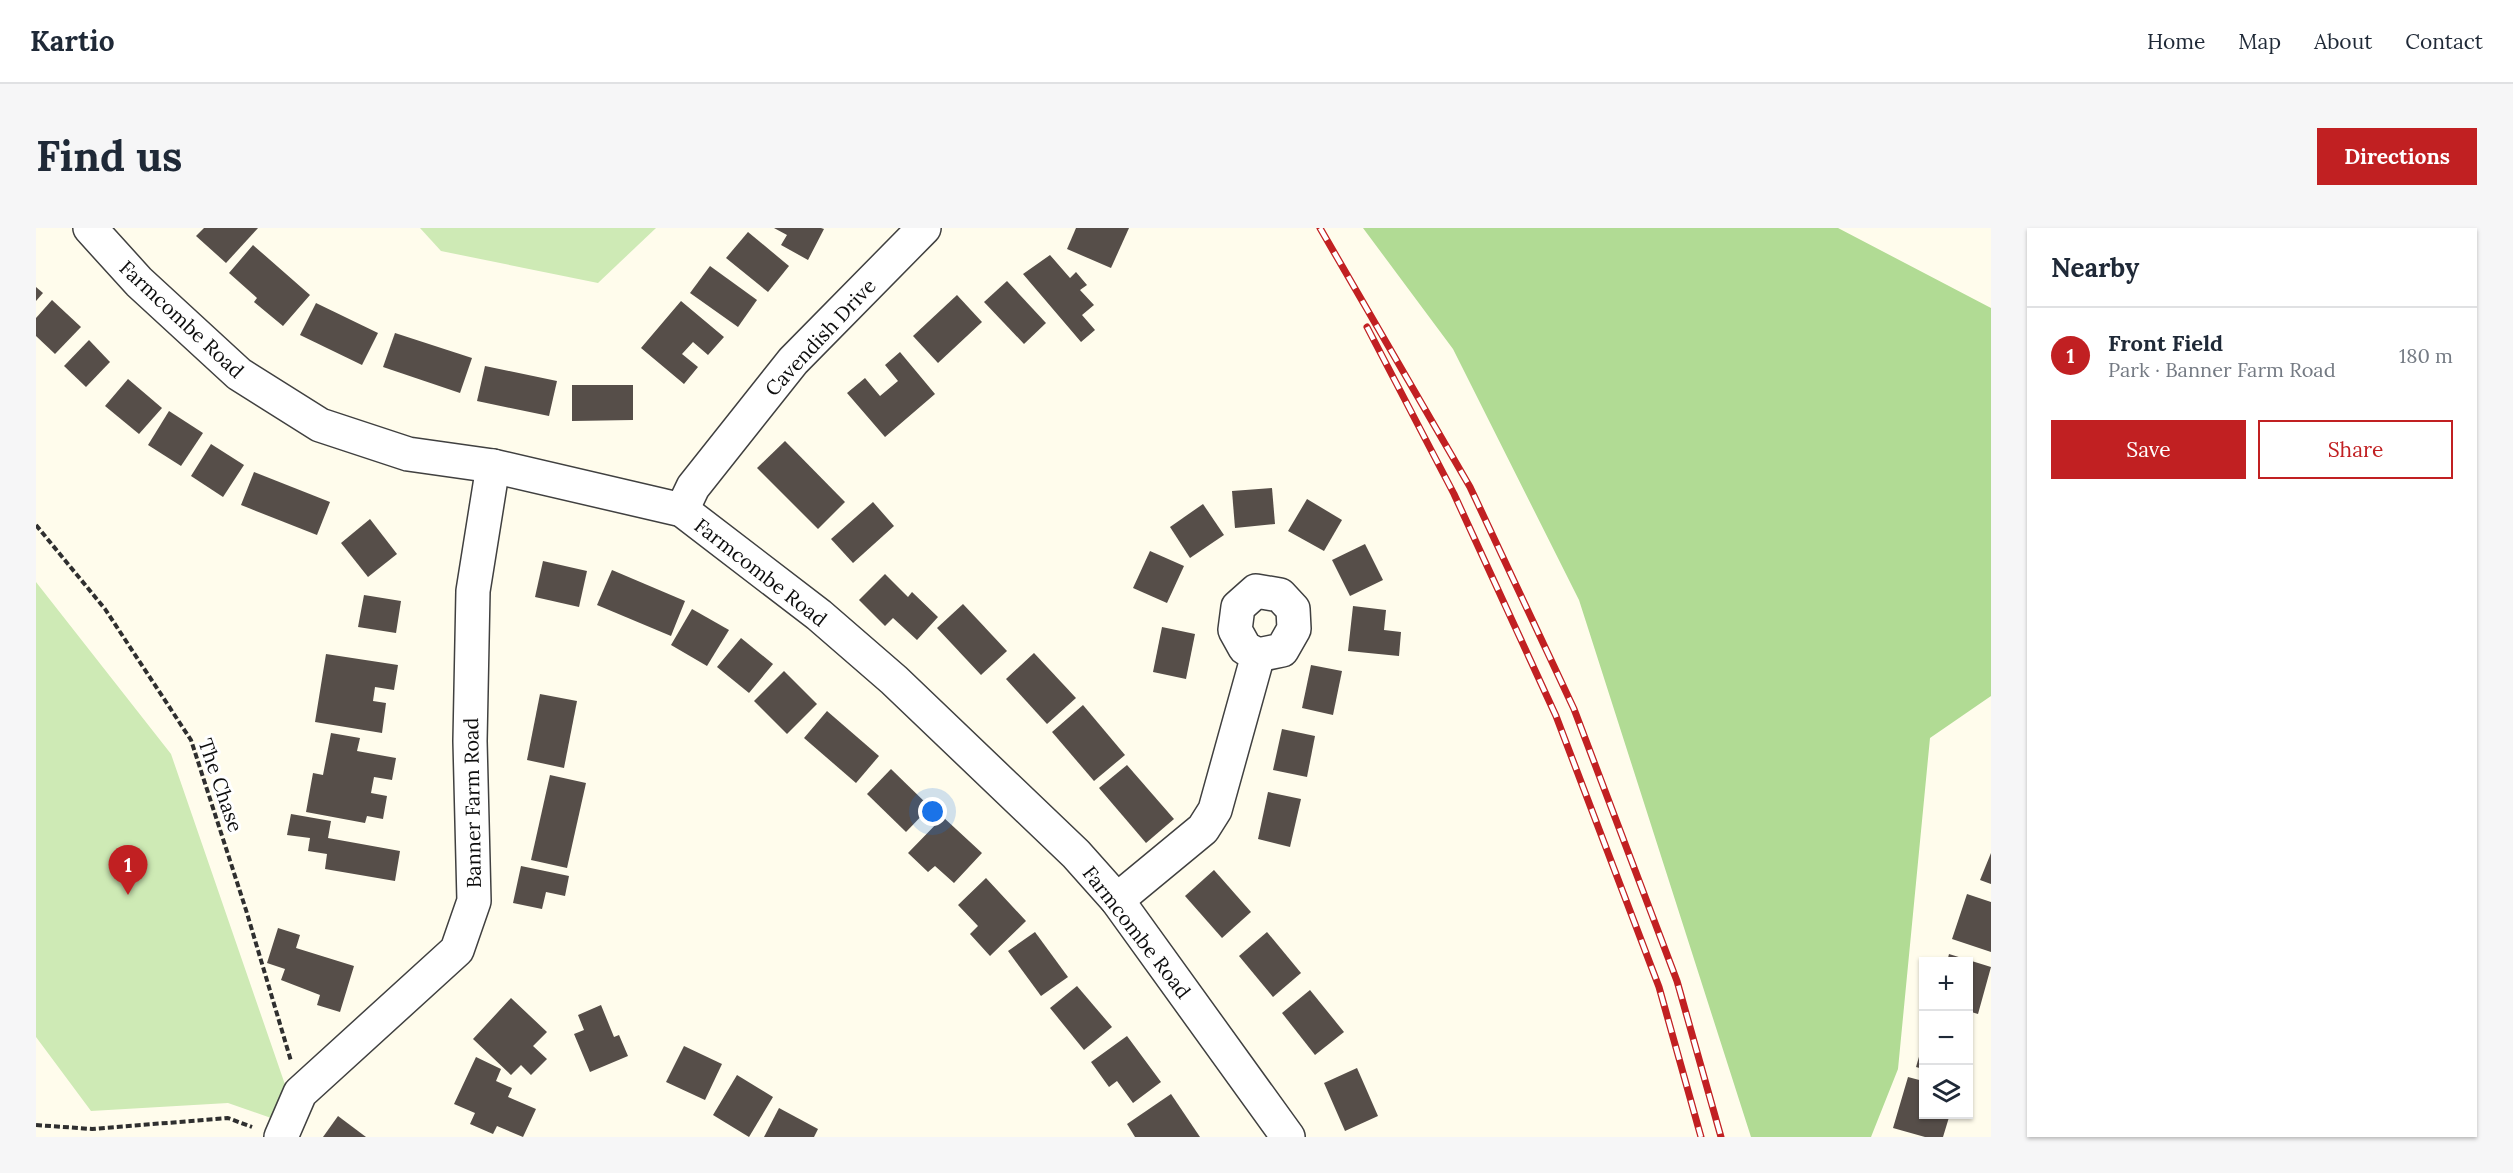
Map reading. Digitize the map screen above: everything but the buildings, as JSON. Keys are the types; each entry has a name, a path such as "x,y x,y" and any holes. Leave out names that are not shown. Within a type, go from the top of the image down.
{"street":[{"name":"Farmcombe Road","path":"90,228 139,282 238,374 320,425 408,454 493,466 682,510 819,615 894,680 1076,854 1117,900 1288,1137"},
{"name":"Cavendish Drive","path":"682,510 693,487 793,361 924,228"},
{"name":"Banner Farm Road","path":"269,1133 300,1094 457,950 474,901 470,741 473,591 493,466"},
{"path":"1117,900 1203,829 1215,810 1258,655"}],"path":[{"name":"The Chase","path":"36,525 105,609 192,740 246,910 300,1094"},
{"path":"36,1125 92,1129 228,1118 269,1133"}],"green space":[{"path":"420,228 656,228 598,283 441,251"},
{"path":"1363,228 1838,228 1991,308 1991,696 1930,738 1898,1069 1871,1137 1751,1137 1579,600 1453,349"},
{"path":"36,582 171,754 290,1099 274,1119 228,1103 91,1111 36,1037"}],"railway":[{"path":"1320,228 1470,487 1574,709 1677,981 1721,1137"},
{"path":"1367,327 1454,494 1556,716 1659,987 1701,1137"}],"place":[{"name":"Front Field","path":"128,895"}]}
